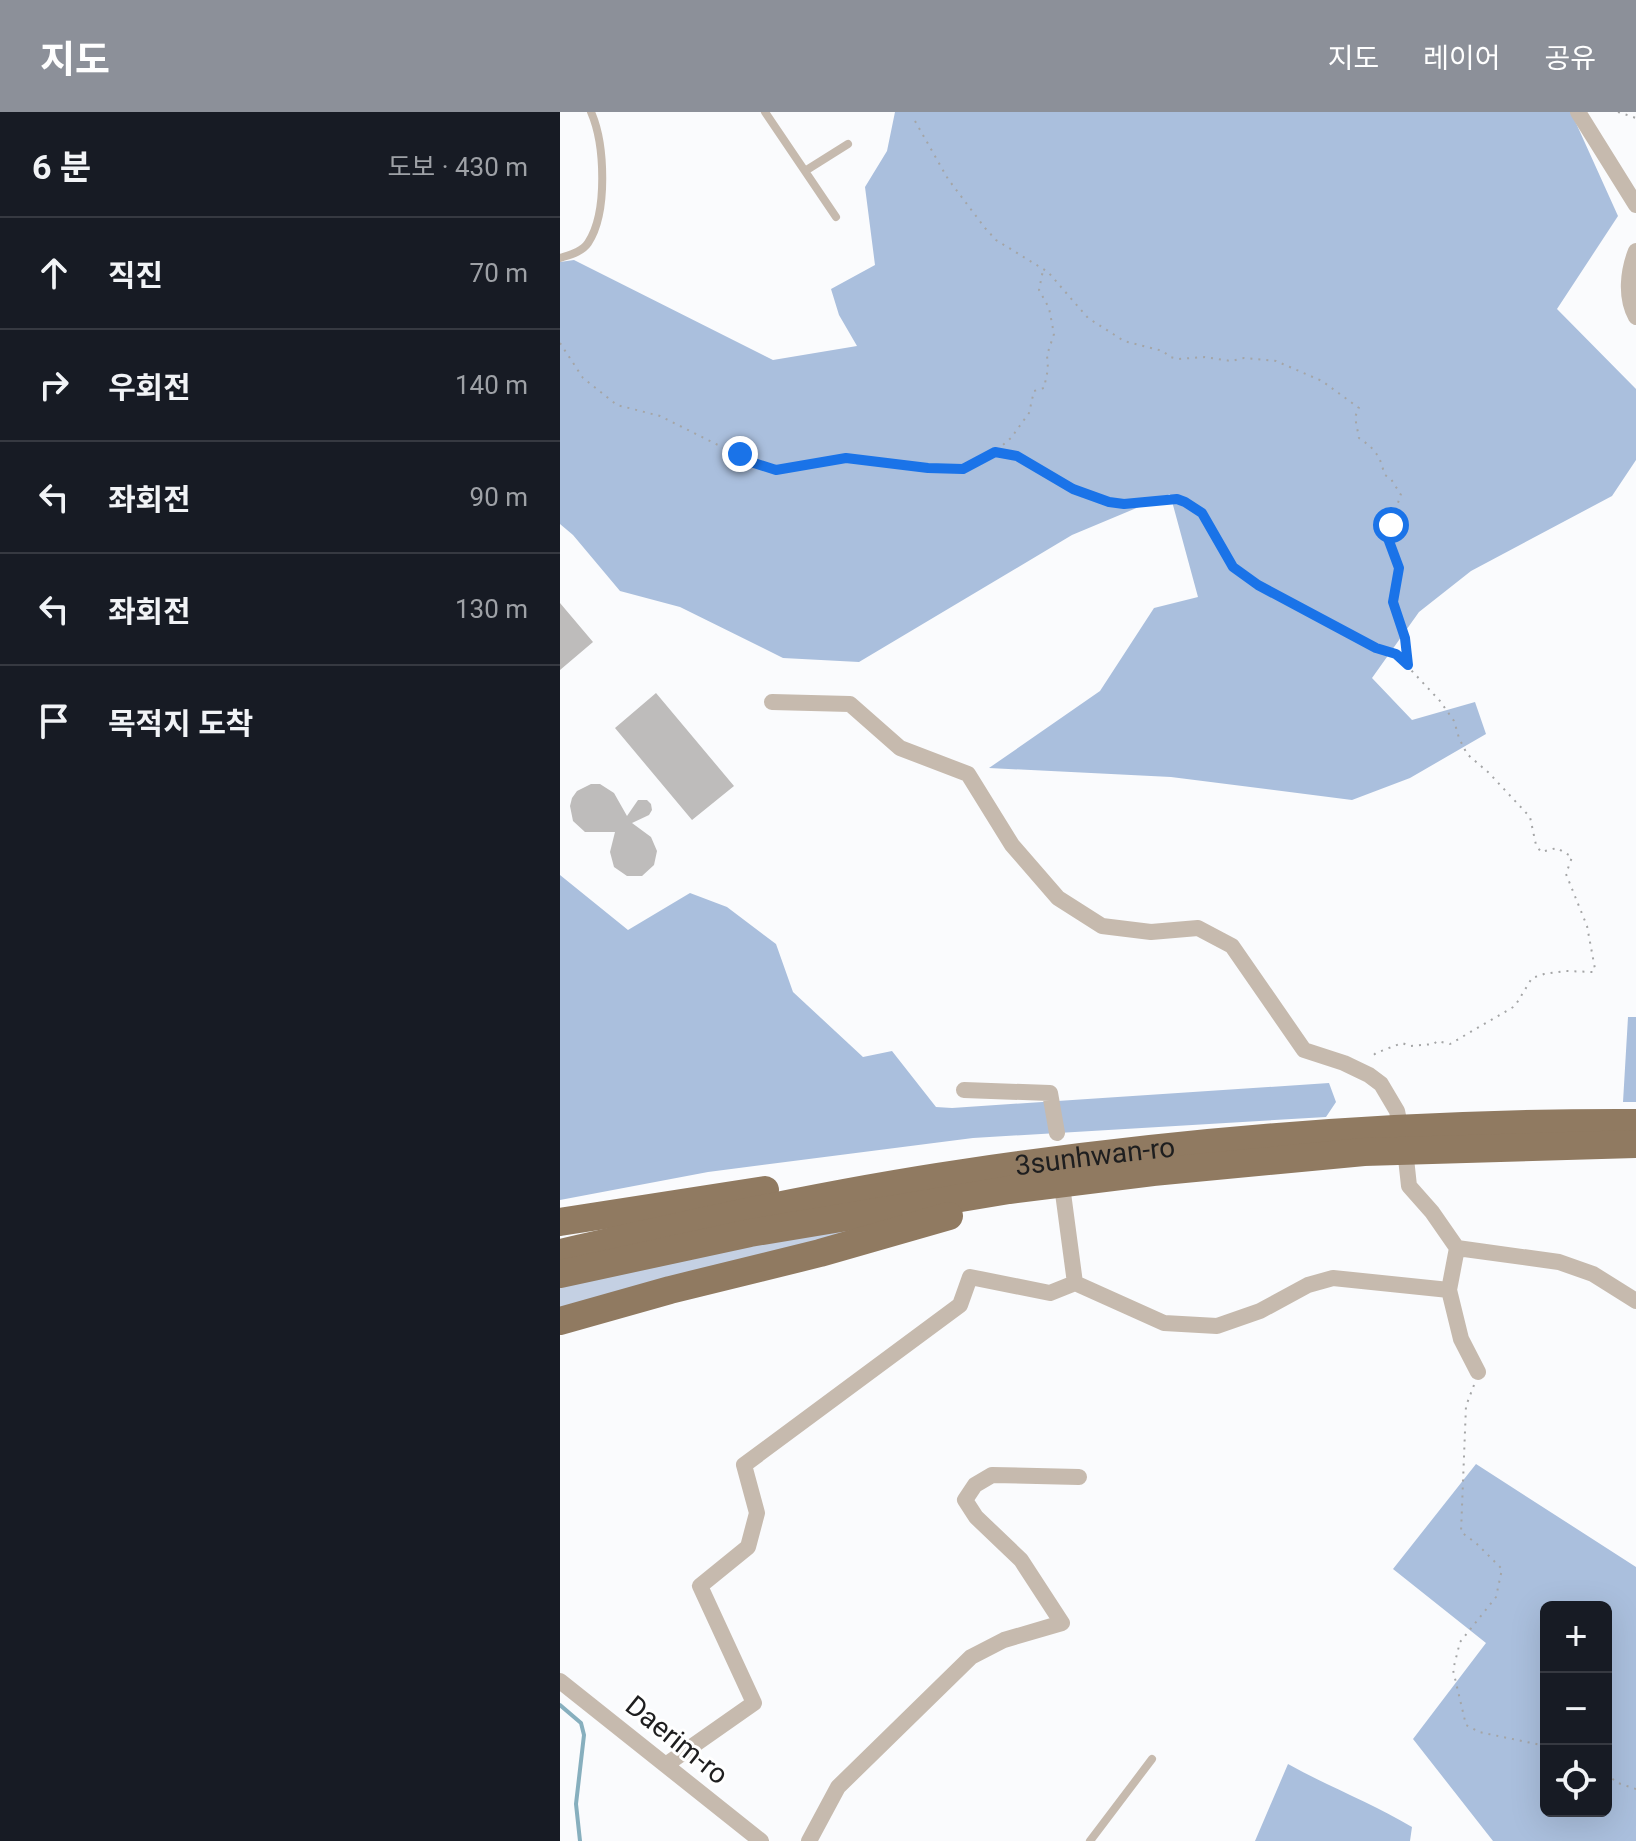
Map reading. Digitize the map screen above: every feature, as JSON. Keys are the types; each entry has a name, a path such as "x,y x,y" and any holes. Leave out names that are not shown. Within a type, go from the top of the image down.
{"highway":[{"name":"3sunhwan-ro","path":"1426,1139 1636,1123"},
{"name":"3sunhwan-ro","path":"560,1253 735,1214 947,1176 1236,1139 1636,1144"},
{"name":"3sunhwan-ro","path":"560,1274 750,1233 1067,1188 1366,1140"},
{"path":"560,1222 754,1191 1168,1148"},
{"path":"560,1321 1067,1188"}],"street":[{"path":"1578,112 1636,205"},
{"path":"1636,251 1628,271 1632,310 1636,317"},
{"path":"772,702 850,704 900,748 968,774 1012,845 1058,898 1102,926 1151,932 1198,928 1232,946 1304,1050 1369,1075 1381,1084 1397,1111 1409,1186 1457,1248 1449,1290 1461,1339 1478,1372"},
{"path":"964,1090 1050,1093 1057,1133"},
{"path":"1067,1188 1075,1283"},
{"path":"1457,1248 1559,1262 1593,1274 1636,1301"},
{"path":"667,1764 754,1703 700,1586 748,1547 757,1513 744,1465 960,1305 970,1277 1050,1293 1075,1283 1164,1323 1217,1326 1260,1311 1308,1285 1333,1278 1449,1290"},
{"path":"809,1841 838,1787 971,1657 1004,1640 1062,1623 1021,1560 976,1517 965,1500 975,1485 992,1475 1079,1477"},
{"name":"Daerim-ro","path":"560,1681 761,1841"}],"lane":[{"path":"560,258 580,251 588,244 597,220 602,178 601,147 591,112"},
{"path":"765,112 836,217"},
{"path":"805,171 848,144"},
{"path":"1090,1841 1152,1759"}],"path":[{"path":"1618,112 1636,118"},
{"path":"915,121 948,179 985,228 996,240 1043,269 1088,318 1124,341 1163,351 1178,359 1205,357 1231,361 1244,358 1276,361 1322,381 1359,408 1355,417 1359,438 1379,457 1385,475 1401,495 1386,533 1399,568 1393,602 1405,638 1408,665"},
{"path":"560,343 583,378 617,405 660,416 754,463 776,470 846,458 963,469 995,452 1011,438 1029,413 1034,391 1044,388 1047,355 1054,334 1049,308 1039,290 1043,269"},
{"path":"995,452 1017,456 1073,489 1109,502 1124,504 1177,499 1202,513 1233,567 1258,585 1376,648 1396,654 1408,665 1454,721 1467,754 1530,817 1536,845 1541,852 1557,848 1572,857 1566,874 1587,926 1593,972 1565,971 1532,978 1515,1006 1457,1041 1410,1046 1402,1043 1390,1047 1370,1059 1369,1075"},
{"path":"1478,1372 1466,1406 1461,1532 1502,1569 1496,1597 1460,1642 1453,1670 1466,1725 1479,1732 1541,1745"},
{"path":"1612,1778 1636,1789"}],"shaded area":[{"path":"895,112 1571,112 1618,216 1557,309 1636,389 1636,460 1612,496 1471,571 1419,612 1372,678 1412,720 1475,702 1486,734 1410,778 1352,800 1171,777 989,768 1100,691 1154,608 1198,597 1170,494 1072,535 859,662 783,658 680,607 620,591 560,524 560,262 574,260 773,360 857,346 839,315 831,289 875,265 865,187 887,151"},
{"path":"560,875 628,930 690,893 727,907 776,944 793,992 863,1057 892,1051 936,1107 1329,1083 1336,1102 1326,1117 973,1138 708,1172 560,1200"},
{"path":"1628,1017 1636,1017 1636,1102 1623,1102"},
{"path":"878,1224 560,1312 560,1283"},
{"path":"1476,1464 1636,1567 1636,1841 1493,1841 1413,1739 1486,1643 1393,1569"},
{"path":"1288,1764 1412,1827 1410,1841 1255,1841"}],"building":[{"path":"560,603 593,642 560,670"},
{"path":"656,693 734,786 692,820 615,728"},
{"path":"591,784 600,784 614,793 627,816 638,800 647,800 651,804 649,815 632,823 651,837 657,851 654,865 642,876 627,876 614,867 610,852 615,832 585,832 573,821 572,798 577,791"}],"waterway":[{"path":"560,1705 581,1723 584,1735 576,1804 580,1841"}],"route":[{"path":"740,454 754,463 776,470 846,458 963,469 995,452 1017,456 1057,482 1109,502 1124,504 1177,499 1202,513 1233,567 1258,585 1357,639 1396,654 1408,665 1405,638 1393,602 1399,568 1386,533 1391,525"}]}
